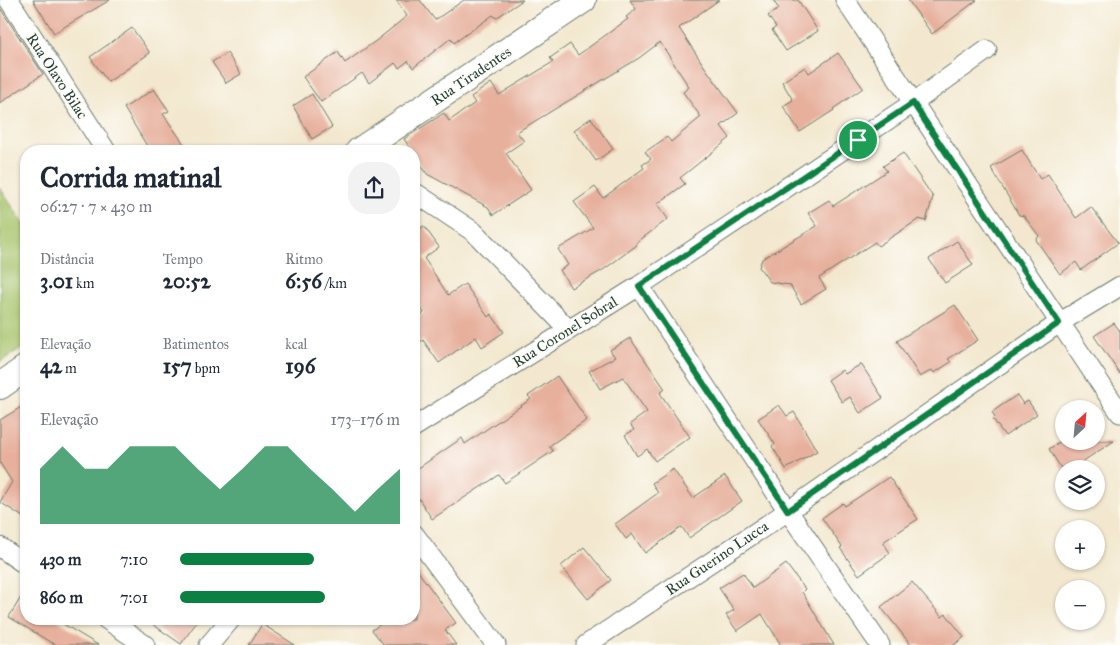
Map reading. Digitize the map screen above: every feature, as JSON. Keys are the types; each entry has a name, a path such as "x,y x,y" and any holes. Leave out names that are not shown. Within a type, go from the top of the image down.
{"street":[{"name":"Rua Olavo Bilac","path":"9,0 102,145"},
{"name":"Rua Tiradentes","path":"368,145 583,0"},
{"path":"845,0 1120,414"},
{"name":"Rua Coronel Sobral","path":"420,423 639,286 913,103 987,50"},
{"path":"420,196 474,232 569,330"},
{"path":"639,286 788,511 880,645"},
{"name":"Rua Guerino Lucca","path":"586,645 788,511 1059,323 1120,286"},
{"path":"0,386 20,372"},
{"path":"420,542 496,645"},
{"path":"0,547 20,561"},
{"path":"115,625 145,645"},
{"path":"209,645 226,625"}],"green space":[{"path":"0,188 20,218 20,349 0,362"}],"building":[{"path":"33,0 110,0 54,33"},
{"path":"396,0 420,0 435,20 464,0 523,0 496,18 493,15 454,43 451,38 413,68 408,61 399,68 395,63 369,83 362,73 321,102 303,77 338,52 345,63 407,16"},
{"path":"630,0 719,0 679,28 738,113 721,126 730,138 680,178 685,184 657,204 668,219 603,270 571,288 560,270 568,265 558,249 593,228 574,202 595,187 603,198 644,168 642,165 651,159 645,152 667,137 671,142 701,117 683,92 689,87 660,42 639,58 517,132 524,141 506,153 531,190 493,215 488,207 427,174 420,163 420,145 408,145 404,139 444,113 449,121 475,103 471,97 491,83 499,95 553,62 550,58 570,44 578,55 628,19 626,17 636,9"},
{"path":"773,0 798,0 818,31 786,51 772,30 776,27 768,16 779,9"},
{"path":"908,0 977,0 932,34"},
{"path":"0,8 43,74 0,103"},
{"path":"132,28 150,53 108,82 90,57"},
{"path":"227,53 241,74 226,83 212,62"},
{"path":"838,53 863,88 800,132 783,106 793,100 782,82 805,67 809,73"},
{"path":"154,89 169,111 163,114 184,144 146,145 124,108"},
{"path":"312,94 332,127 312,139 293,106"},
{"path":"591,118 613,149 596,161 574,130"},
{"path":"1022,150 1040,179 1048,174 1076,218 1091,207 1118,243 1081,270 1076,262 1060,274 1036,240 1039,236 1024,216 1019,215 991,168"},
{"path":"903,153 933,197 926,221 919,219 878,246 875,242 819,278 826,289 801,304 790,285 770,282 759,267 762,259 817,226 808,213 829,200 833,206 887,171 883,166"},
{"path":"424,226 439,247 424,258 448,295 465,284 488,317 491,314 504,332 482,347 476,337 439,363 423,340 420,342 420,316 424,313 420,307 420,228"},
{"path":"957,241 973,265 945,283 929,259"},
{"path":"955,305 978,340 948,359 951,362 934,373 932,370 920,377 897,341"},
{"path":"1114,323 1120,331 1120,374 1094,336"},
{"path":"630,338 665,389 660,393 690,437 655,461 647,449 637,456 625,435 634,430 630,424 647,412 623,377 600,389 589,371 615,357 610,350"},
{"path":"861,364 883,398 860,413 850,397 842,402 828,380 842,370 845,374"},
{"path":"557,376 587,420 549,446 553,451 505,483 499,475 432,519 420,500 420,467 462,438 465,444 531,399 528,396"},
{"path":"1017,395 1023,404 1028,401 1037,414 1005,436 993,419 995,417 992,412"},
{"path":"779,405 787,416 794,412 817,451 786,469 772,446 775,444 758,419"},
{"path":"20,408 20,515 0,502 12,482 0,463 0,420"},
{"path":"1105,441 1114,441 1105,447"},
{"path":"1055,445 1055,450 1100,450 1085,460 1056,460 1049,449"},
{"path":"673,469 693,498 725,476 742,501 689,538 682,527 645,553 632,534 626,539 615,524 658,493 652,483"},
{"path":"889,477 918,519 883,542 890,553 859,575 822,518 843,503 845,506"},
{"path":"584,547 611,580 588,599 561,566"},
{"path":"786,564 805,589 802,592 834,645 781,645 762,614 737,631 726,615 734,610 719,588 743,573 753,588"},
{"path":"420,574 456,623 445,630 456,645 384,645 372,630 379,625 420,625"},
{"path":"912,582 942,617 946,614 964,637 954,645 911,645 881,607"},
{"path":"20,599 20,624 9,617"},
{"path":"22,625 65,625 98,645 55,645"},
{"path":"154,625 195,625 181,644"},
{"path":"261,625 264,625 295,645 249,645"}],"route":[{"path":"913,103 1059,323 788,511 639,286 858,140 913,103"}]}
